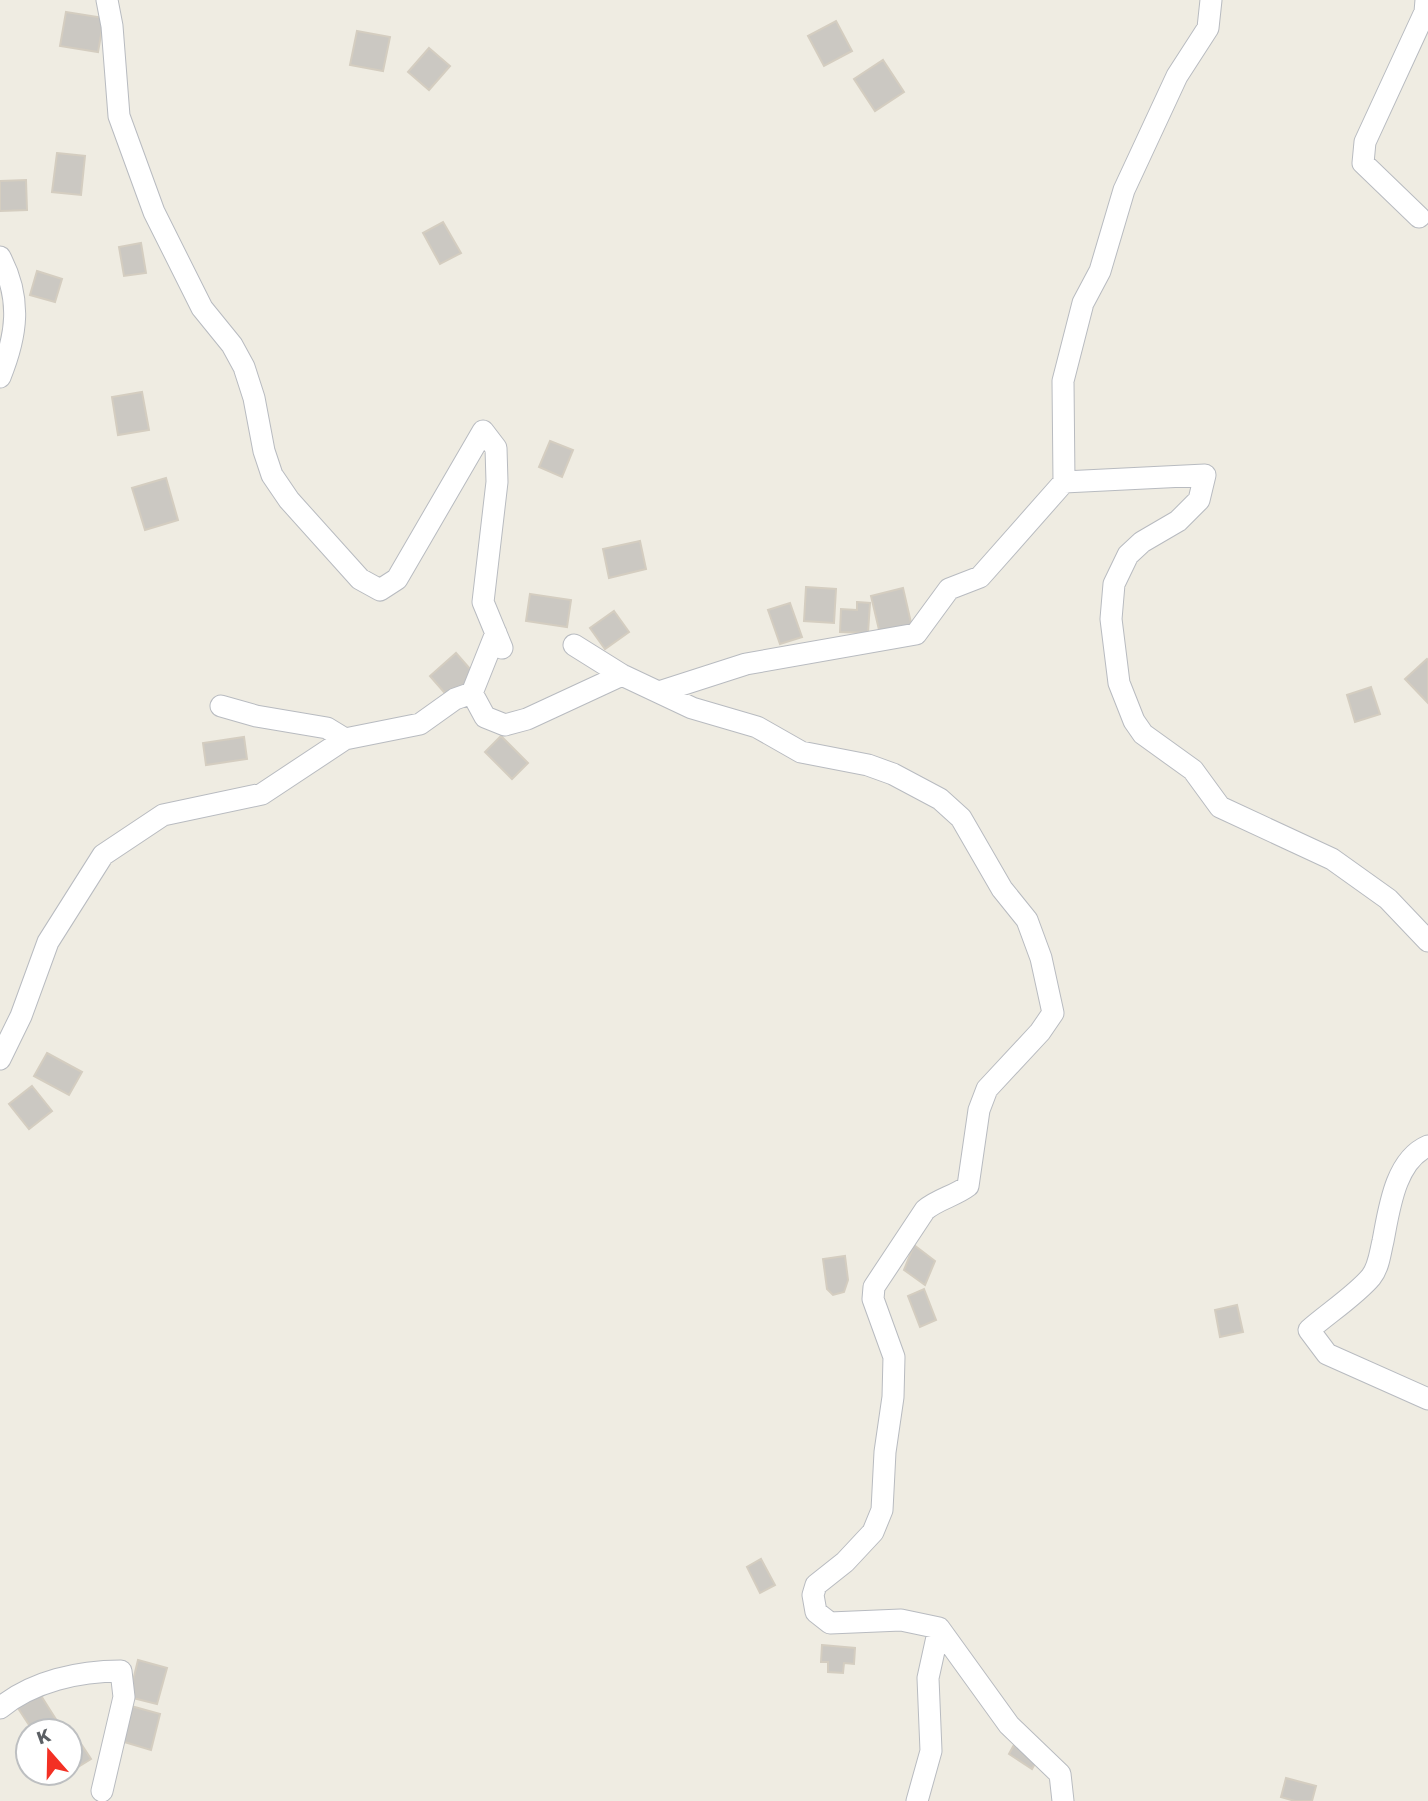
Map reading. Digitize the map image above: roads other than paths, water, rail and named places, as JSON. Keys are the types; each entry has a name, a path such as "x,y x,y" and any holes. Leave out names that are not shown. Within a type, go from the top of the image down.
{"street":[{"path":"0,1059 21,1016 48,942 103,855 163,815 262,794 345,739 420,724 455,699 472,693 499,640 483,602 497,482 496,448 483,430 397,579 380,590 360,579 289,500 272,475 244,367 232,345 202,308 154,212 119,116 112,26 107,0"},
{"path":"659,692 746,664 916,634 949,589 979,578 1064,482 1063,382 1083,303 1100,271 1124,190 1177,76 1208,28 1211,0"},
{"path":"1419,217 1363,163 1365,142 1425,12 1426,0"},
{"path":"0,257 13,291 16,314 11,351 0,377"},
{"path":"1064,482 1205,475 1199,500 1178,522 1142,542 1128,555 1114,584 1111,619 1119,683 1134,721 1143,734 1193,771 1220,807 1332,859 1388,899 1428,941"},
{"path":"574,645 622,675 692,708 757,726 801,752 868,765 893,774 940,799 961,818 1002,888 1027,920 1041,958 1053,1013 1040,1032 987,1088 979,1110 968,1186 936,1201 925,1210 874,1287 873,1299 894,1357 893,1397 885,1452 882,1510 873,1532 845,1562 816,1585 813,1595 816,1612 830,1623 901,1620 939,1628 1009,1725 1060,1773 1063,1801"},
{"path":"472,693 485,717 505,725 527,719 622,675"},
{"path":"221,706 256,716 327,729 345,739"},
{"path":"1428,1146 1421,1149 1403,1170 1391,1201 1379,1262 1372,1276 1309,1330 1327,1353 1428,1399"},
{"path":"917,1801 931,1751 928,1678 939,1628"},
{"path":"0,1708 15,1696 42,1684 95,1671 121,1671 124,1697 102,1791"}]}
